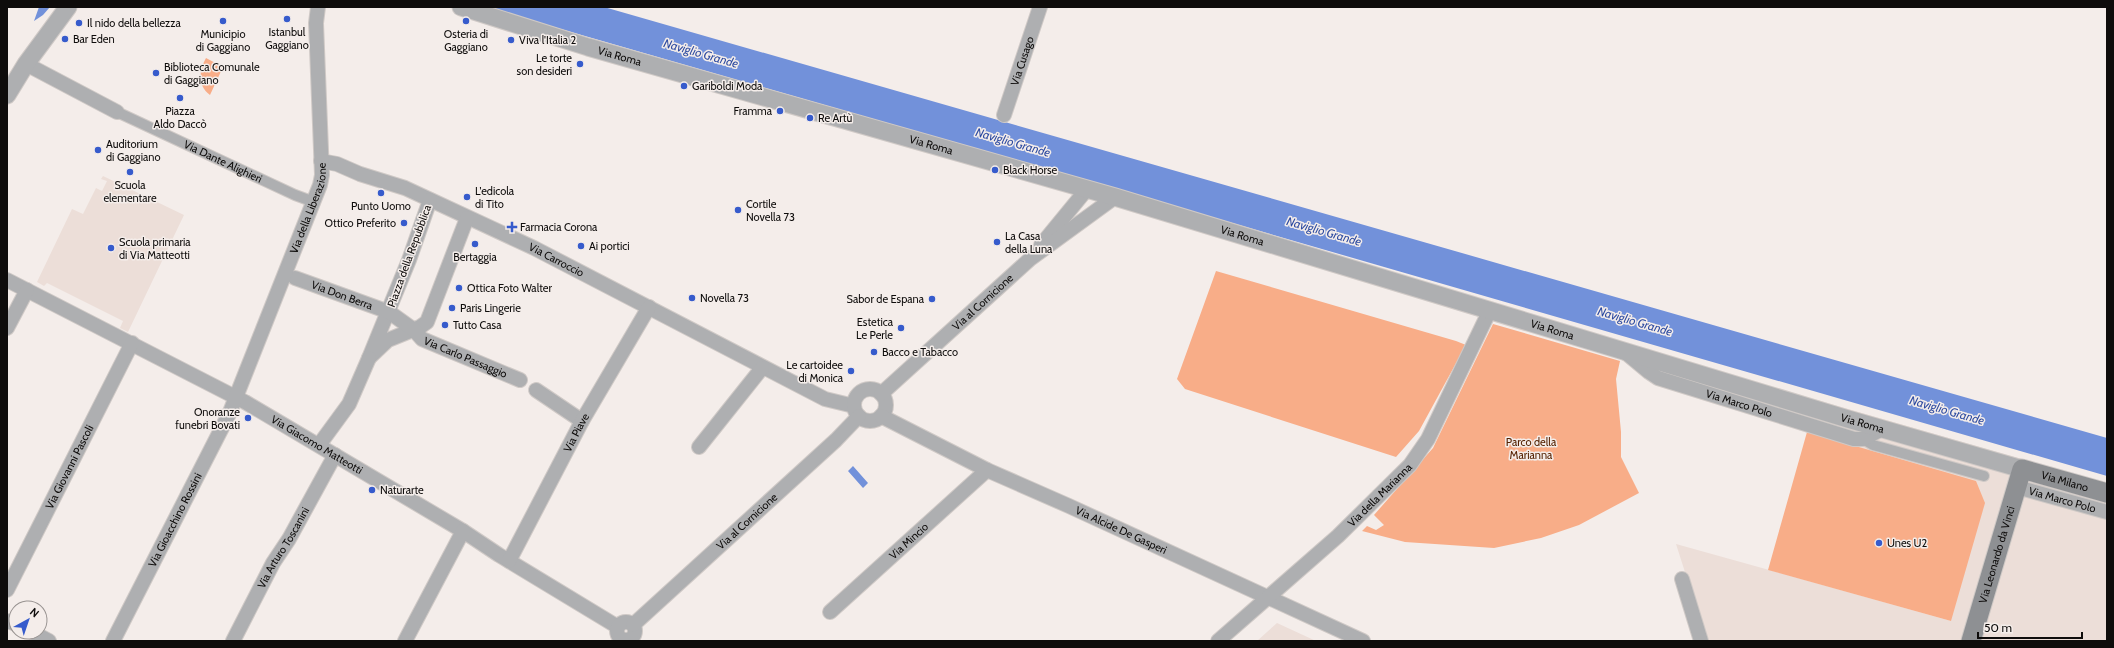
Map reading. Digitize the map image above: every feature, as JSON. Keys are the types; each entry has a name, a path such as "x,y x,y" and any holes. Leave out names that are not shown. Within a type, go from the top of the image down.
{"main road":[{"name":"Via Leonardo da Vinci","path":"1971,641 2022,469"},
{"name":"Via Milano","path":"2022,469 2107,493"}],"street":[{"path":"7,96 26,64 68,7"},
{"name":"Via della Liberazione","path":"236,398 314,202 322,175 316,23 318,7"},
{"name":"Via Roma","path":"461,7 588,48 1115,197 1882,429 2022,469"},
{"name":"Via Cusago","path":"1004,115 1040,7"},
{"name":"Via Dante Alighieri","path":"26,64 117,112 295,195 314,202"},
{"name":"Via Carroccio","path":"321,161 337,164 368,177 396,185 534,248 649,307 762,368 825,399 857,411"},
{"name":"Via al Cornicione","path":"1030,259 1087,189"},
{"name":"Via al Cornicione","path":"881,394 1030,259 1115,197"},
{"name":"Piazza della Repubblica","path":"319,445 349,404 389,312 430,200"},
{"name":"Piazza della Repubblica","path":"369,358 388,340 414,330 427,322 467,218"},
{"name":"Via Don Berra","path":"295,278 389,312"},
{"name":"Via Giacomo Matteotti","path":"7,280 132,343 236,398 319,445 463,531 617,635"},
{"path":"7,328 27,290"},
{"name":"Via Piave","path":"509,561 582,421 649,307"},
{"name":"Via della Marianna","path":"1218,641 1338,536 1394,483 1420,452 1490,310"},
{"name":"Piazza della Repubblica","path":"389,312 414,330"},
{"name":"Via Carlo Passaggio","path":"414,330 422,339 520,380"},
{"name":"Via Giovanni Pascoli","path":"7,590 132,343"},
{"name":"Via Marco Polo","path":"1623,351 1658,378 1824,431 1854,439 1863,439 1873,445 1984,476"},
{"path":"699,447 762,368"},
{"path":"536,390 582,421"},
{"path":"865,390 874,390 881,394 886,406 881,416 872,421 866,420 857,411 857,396 865,390"},
{"name":"Via Gioacchino Rossini","path":"113,641 236,398"},
{"name":"Via al Cornicione","path":"637,634 836,440 857,411"},
{"name":"Via Alcide De Gasperi","path":"881,416 987,470 1363,641"},
{"path":"1863,439 1882,429"},
{"name":"Via Arturo Toscanini","path":"233,641 273,563 289,539 335,455"},
{"name":"Via Mincio","path":"830,612 987,470"},
{"name":"Via Marco Polo","path":"2017,487 2107,512"},
{"path":"405,641 463,531"},
{"path":"1682,579 1701,641"},
{"path":"617,635 627,640 637,634"}],"shaded area":[{"name":"Scuola primaria di Via Matteotti","path":"103,176 184,215 128,332 120,328 123,321 47,283 44,286 37,282 72,209 83,214 96,188 102,191 107,181 101,179"},
{"path":"1817,400 2107,484 2107,641 1707,641 1676,544 1951,621 1807,432"},
{"path":"1277,623 1316,641 1257,641"}],"green space":[{"path":"206,58 223,67 210,95 203,87 200,78"},
{"path":"1216,271 1466,345 1419,431 1396,457 1185,389 1177,379"},
{"name":"Parco della Marianna","path":"1493,324 1620,361 1616,379 1621,432 1621,457 1639,493 1579,525 1541,538 1494,548 1405,542 1362,531 1367,526 1376,530 1384,525 1374,515 1433,448"},
{"path":"1807,432 1976,481 1985,503 1951,621 1768,570"}],"water":[{"path":"39,7 50,7 43,15 34,21"},
{"name":"Naviglio Grande","path":"485,7 604,7 2107,438 2107,476"},
{"path":"853,466 868,483 863,488 848,471"}],"place":[{"name":"Istanbul Gaggiano","path":"287,19"},
{"name":"Municipio di Gaggiano","path":"223,21"},
{"name":"Osteria di Gaggiano","path":"466,21"},
{"name":"Il nido della bellezza","path":"79,23"},
{"name":"Bar Eden","path":"65,39"},
{"name":"Viva l'Italia 2","path":"511,40"},
{"name":"Le torte son desideri","path":"580,64"},
{"name":"Biblioteca Comunale di Gaggiano","path":"156,73"},
{"name":"Gariboldi Moda","path":"684,86"},
{"name":"Piazza Aldo Daccò","path":"180,98"},
{"name":"Framma","path":"780,111"},
{"name":"Re Artù","path":"810,118"},
{"name":"Auditorium di Gaggiano","path":"98,150"},
{"name":"Black Horse","path":"995,170"},
{"name":"Scuola elementare","path":"130,172"},
{"name":"Punto Uomo","path":"381,193"},
{"name":"L'edicola di Tito","path":"467,197"},
{"name":"Cortile Novella 73","path":"738,210"},
{"name":"Ottico Preferito","path":"404,223"},
{"name":"Farmacia Corona","path":"512,227"},
{"name":"La Casa della Luna","path":"997,242"},
{"name":"Bertaggia","path":"475,244"},
{"name":"Ai portici","path":"581,246"},
{"name":"Scuola primaria di Via Matteotti","path":"111,248"},
{"name":"Ottica Foto Walter","path":"459,288"},
{"name":"Novella 73","path":"692,298"},
{"name":"Sabor de Espana","path":"932,299"},
{"name":"Paris Lingerie","path":"452,308"},
{"name":"Tutto Casa","path":"445,325"},
{"name":"Estetica Le Perle","path":"901,328"},
{"name":"Bacco e Tabacco","path":"874,352"},
{"name":"Le cartoidee di Monica","path":"851,371"},
{"name":"Onoranze funebri Bovati","path":"248,418"},
{"name":"Naturarte","path":"372,490"},
{"name":"Unes U2","path":"1879,543"}]}
